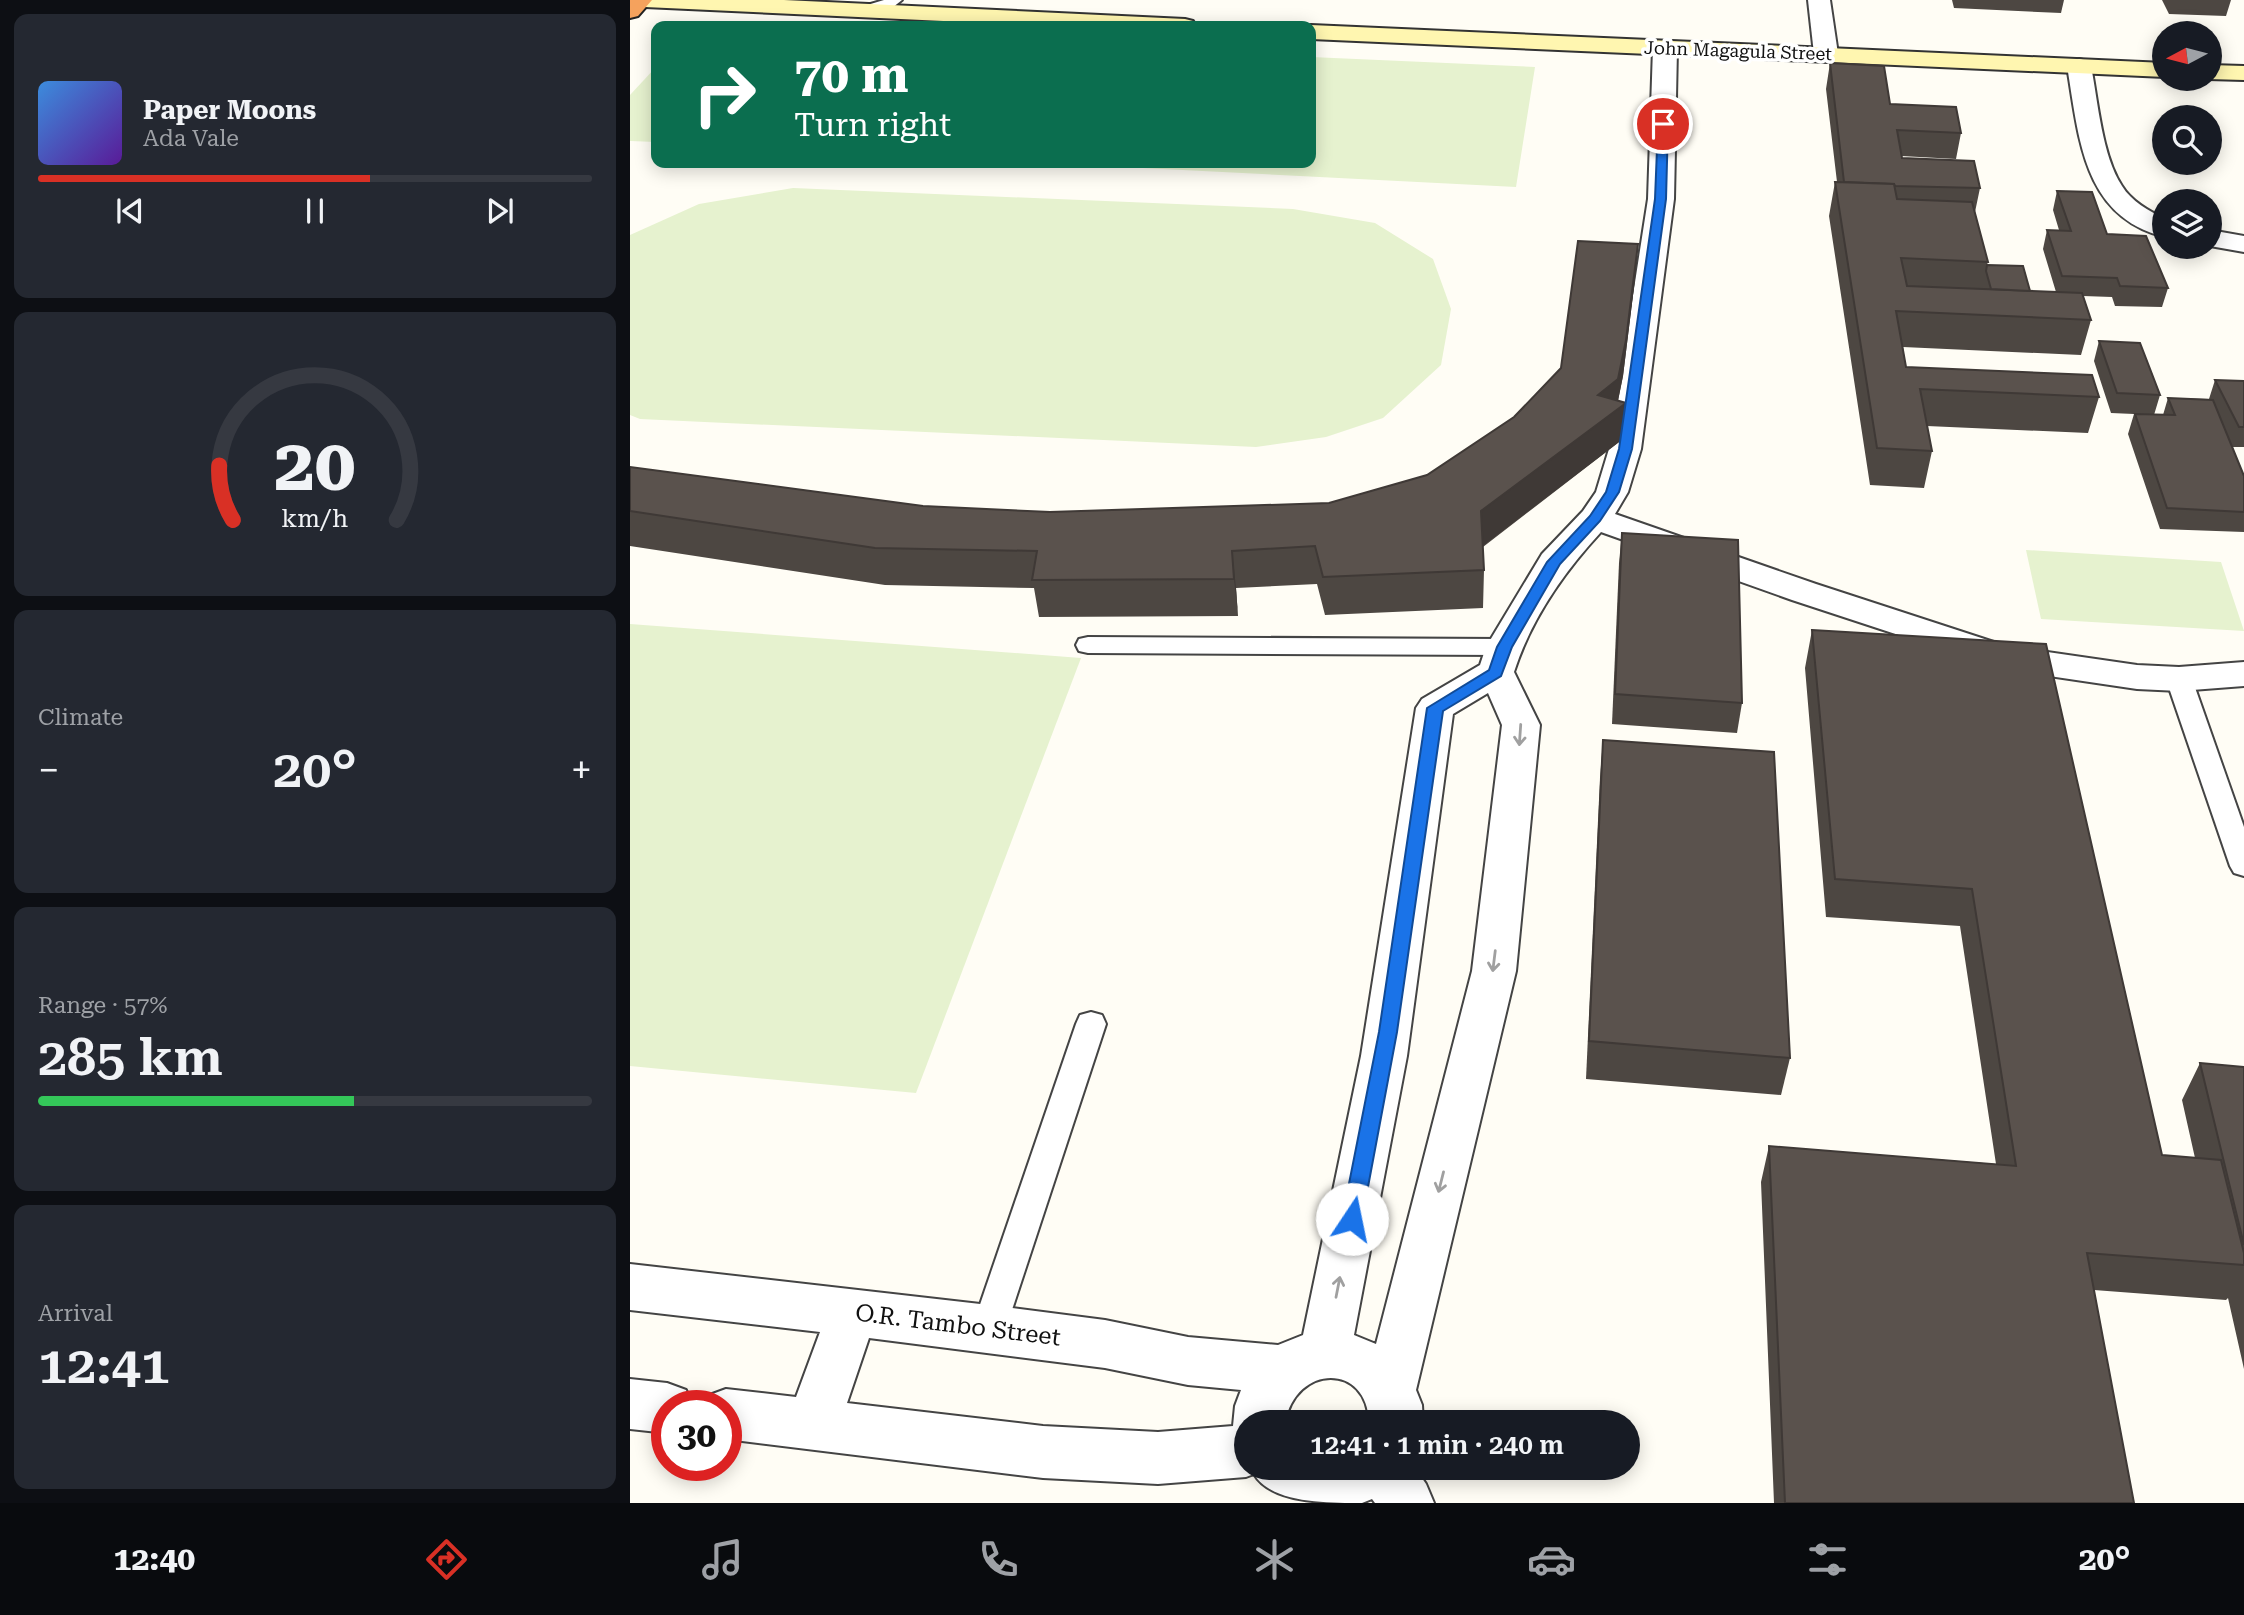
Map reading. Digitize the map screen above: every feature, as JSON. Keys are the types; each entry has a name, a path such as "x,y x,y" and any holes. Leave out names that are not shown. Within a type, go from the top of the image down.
{"highway":[{"path":"630,11 643,0"}],"street":[{"path":"643,0 1077,21"},
{"path":"1819,0 1826,54"},
{"name":"John Magagula Street","path":"1316,32 2152,69"},
{"path":"1261,1410 1263,1398 1305,1362 1384,1056 1435,708 1500,659 1554,562 1595,518 1612,492 1625,449 1661,199 1665,48"},
{"path":"2079,66 2096,150 2109,187 2133,213 2152,222"},
{"path":"2222,72 2244,73"},
{"path":"2222,240 2244,244"},
{"path":"1595,518 1804,592 2002,657 2137,677 2179,679 2244,674"},
{"path":"1393,1406 1493,971 1521,725 1500,659"},
{"name":"O.R. Tambo Street","path":"630,1287 989,1328 1105,1344 1188,1361 1305,1362 1352,1357 1375,1369 1393,1406"},
{"path":"813,1423 853,1312"},
{"path":"630,1404 651,1406"},
{"path":"742,1416 1043,1452 1158,1458 1234,1452"},
{"path":"1295,1480 1302,1485 1330,1488 1357,1480"},
{"path":"1392,1480 1408,1503"}],"lane":[{"path":"862,11 887,5 894,0"},
{"path":"1088,645 1500,659"},
{"path":"2179,679 2244,866"},
{"path":"989,1328 1091,1024"}],"green space":[{"path":"1316,57 1535,67 1516,187 1142,168 1316,168"},
{"path":"651,72 651,142 630,141 630,95"},
{"path":"793,188 1293,209 1375,223 1433,259 1451,309 1441,365 1383,418 1326,437 1256,447 640,419 630,415 630,235 699,204"},
{"path":"2026,550 2221,562 2244,631 2041,619"},
{"path":"630,624 1081,658 916,1093 630,1066"}],"building":[{"path":"1830,63 1884,66 1890,104 1956,107 1961,133 1897,130 1902,158 1974,161 1980,188 1844,182"},
{"path":"1835,182 1894,184 1897,199 1972,202 1988,262 1901,258 1907,286 2082,293 2091,320 1896,311 1906,367 2092,375 2099,397 1920,389 1932,451 1877,448"},
{"path":"2057,191 2092,192 2107,234 2146,236 2152,250 2152,259 2156,259 2168,288 2120,286 2117,278 2062,276 2047,230 2071,231"},
{"path":"1578,241 1638,244 1626,340 1618,379 1598,395 1626,403 1481,511 1484,570 1323,577 1315,546 1232,551 1234,579 1032,580 1037,551 875,548 630,511 630,467 923,506 1050,512 1329,503 1427,475 1514,417 1561,368"},
{"path":"1987,265 2023,266 2030,291 1991,289"},
{"path":"2099,341 2140,343 2160,395 2117,393"},
{"path":"2215,380 2244,381 2244,427 2239,427"},
{"path":"2168,398 2213,400 2244,476 2244,512 2167,508 2135,414 2175,415"},
{"path":"1622,533 1738,540 1742,703 1615,694"},
{"path":"1812,630 2046,644 2162,1155 2221,1160 2244,1253 2244,1265 2087,1253 2134,1503 1785,1503 1769,1146 2016,1166 1972,889 1835,879"},
{"path":"1603,740 1774,752 1790,1058 1589,1041"},
{"path":"2200,1063 2244,1067 2244,1245"}],"route":[{"path":"1352,1219 1388,1032 1435,708 1496,672 1504,647 1554,562 1595,518 1612,492 1625,449 1661,199 1663,124"}]}
